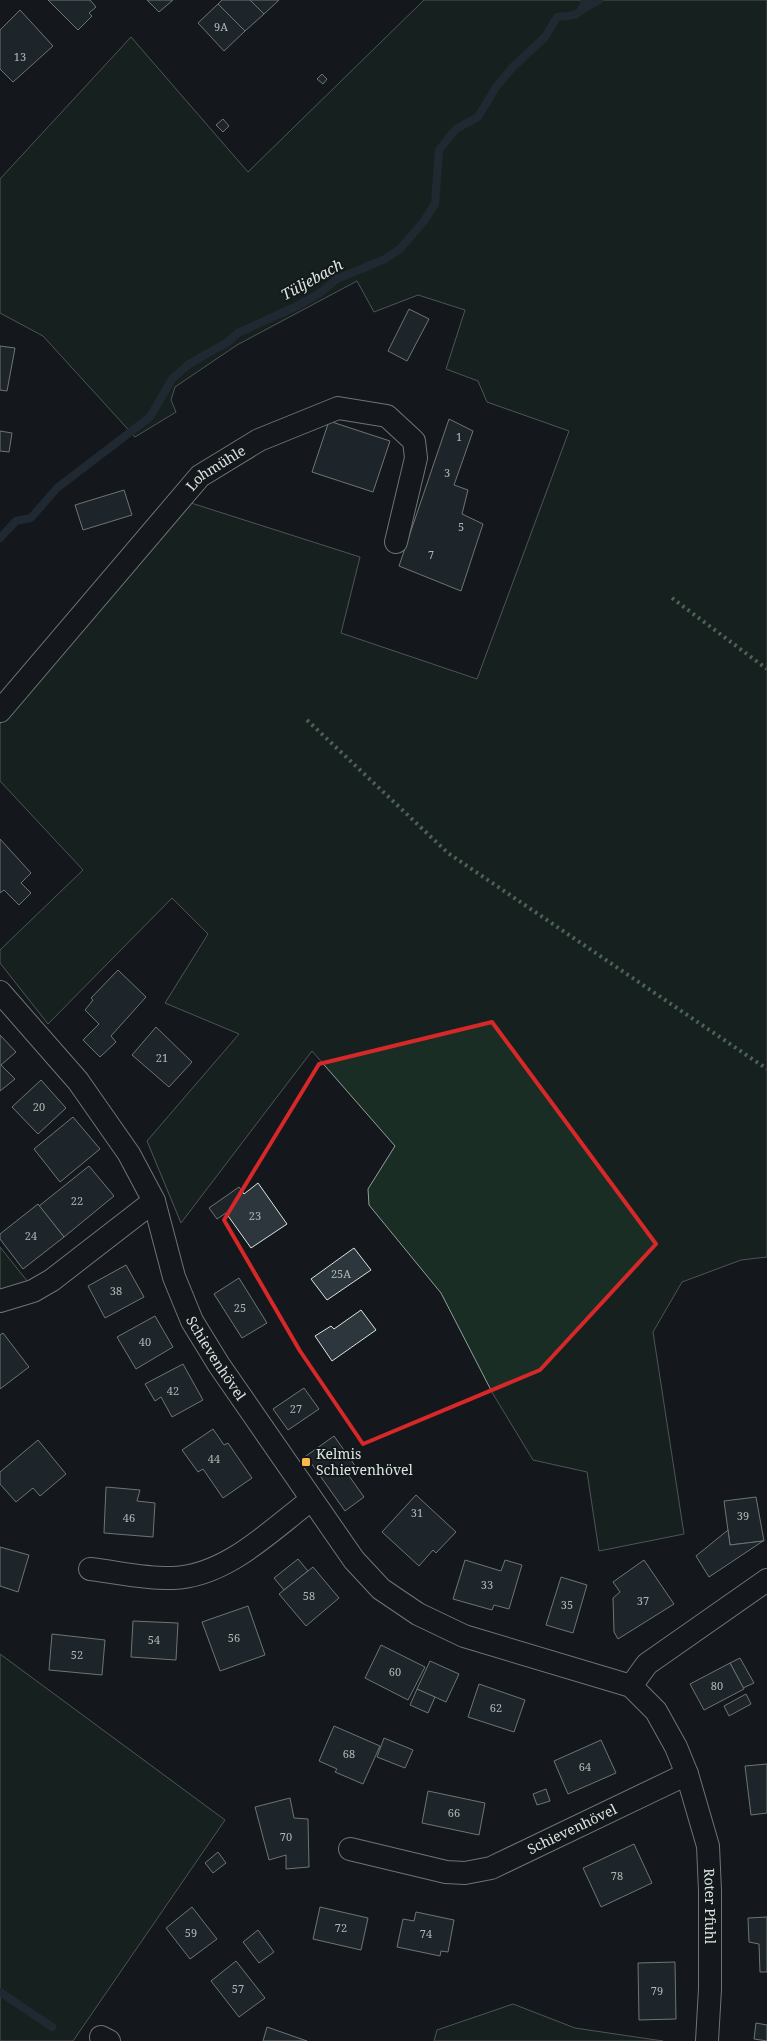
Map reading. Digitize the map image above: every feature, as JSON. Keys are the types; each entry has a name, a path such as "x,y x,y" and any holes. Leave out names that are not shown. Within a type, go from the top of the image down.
{"street":[{"name":"Lohmühle","path":"0,711 200,476 259,440 338,408 387,416 414,441 416,458 396,542"},
{"name":"Schievenhövel","path":"0,992 78,1081 129,1154 154,1201 174,1277 192,1321 311,1500 354,1560 381,1589 418,1614 464,1636 631,1686 656,1711 676,1747 687,1774 491,1868 465,1873 446,1872 350,1849"},
{"path":"0,1301 33,1291 52,1280 154,1201"},
{"path":"90,1569 174,1578 206,1572 240,1554 311,1500"},
{"path":"631,1686 647,1664 767,1580"},
{"name":"Roter Pfuhl","path":"687,1774 708,1846 710,1990 707,2041"}],"highlighted area":[{"path":"492,1022 656,1244 540,1370 363,1444 300,1351 224,1220 319,1064"}],"green space":[{"path":"424,0 767,0 767,1257 741,1260 682,1282 653,1332 684,1534 599,1551 587,1472 533,1460 493,1394 441,1293 369,1205 368,1189 395,1146 312,1051 181,1223 147,1141 239,1034 165,1003 208,934 172,898 48,1024 0,963 0,950 83,870 0,781 0,724 188,502 360,557 341,633 477,679 569,431 487,402 478,381 446,369 465,310 418,295 374,312 357,281 237,345 175,387 171,400 176,412 135,437 43,336 0,313 0,179 131,37 248,172"},
{"path":"0,1247 28,1282 0,1290"},
{"path":"0,1654 225,1820 73,2041 0,2041"},
{"path":"513,2004 575,2028 663,2041 434,2041 437,2030"}],"building":[{"path":"48,0 90,0 96,7 89,13 92,16 78,30"},
{"path":"147,0 173,0 159,12"},
{"path":"222,0 250,0 264,14 245,31 218,4"},
{"path":"250,0 279,0 264,14"},
{"path":"218,4 245,31 224,51 198,23"},
{"path":"20,10 53,46 13,82 0,69 0,30"},
{"path":"322,74 327,79 323,84 317,79"},
{"path":"223,119 229,126 223,132 216,125"},
{"path":"409,309 429,319 407,361 388,351"},
{"path":"0,346 15,348 7,391 0,390"},
{"path":"449,419 473,431 454,485 468,490 462,514 483,524 461,591 399,566"},
{"path":"329,421 390,441 373,492 312,472"},
{"path":"0,431 12,433 9,452 0,451"},
{"path":"124,490 132,515 83,530 75,505"},
{"path":"0,839 31,873 21,883 31,893 19,905 4,890 0,893"},
{"path":"118,970 146,997 111,1036 116,1042 100,1057 83,1040 99,1024 85,1010 93,1000 91,998"},
{"path":"156,1027 192,1062 169,1087 132,1055"},
{"path":"0,1035 16,1052 1,1065 15,1079 0,1091"},
{"path":"41,1080 66,1108 38,1134 12,1107"},
{"path":"73,1117 100,1149 60,1182 34,1149"},
{"path":"89,1166 114,1196 64,1237 39,1206"},
{"path":"258,1183 287,1224 251,1248 226,1213 217,1219 209,1208 239,1187 244,1194"},
{"path":"38,1204 64,1237 23,1269 0,1239 0,1234"},
{"path":"354,1248 371,1270 327,1300 311,1279"},
{"path":"126,1265 144,1297 105,1318 88,1286"},
{"path":"239,1278 267,1323 242,1338 214,1294"},
{"path":"361,1310 376,1330 332,1361 315,1336 331,1326 334,1329"},
{"path":"155,1316 173,1347 136,1369 117,1337"},
{"path":"3,1333 29,1367 0,1389 0,1335"},
{"path":"183,1364 203,1400 172,1417 161,1397 155,1401 145,1384"},
{"path":"304,1388 319,1409 288,1430 273,1409"},
{"path":"213,1429 224,1445 228,1443 252,1478 223,1498 203,1469 198,1472 182,1450"},
{"path":"334,1436 356,1467 347,1473 364,1497 345,1511 306,1456"},
{"path":"38,1440 66,1474 40,1496 33,1488 16,1502 0,1484 0,1472"},
{"path":"106,1487 140,1490 137,1501 155,1503 153,1537 104,1533"},
{"path":"416,1495 456,1532 436,1553 433,1550 419,1566 382,1532"},
{"path":"756,1497 764,1541 730,1545 724,1501"},
{"path":"728,1530 730,1545 763,1541 709,1577 696,1556"},
{"path":"0,1547 29,1555 18,1592 0,1586"},
{"path":"298,1559 308,1571 284,1590 274,1578"},
{"path":"465,1560 501,1571 505,1560 522,1565 509,1609 494,1605 492,1610 453,1599"},
{"path":"644,1560 674,1604 618,1639 614,1632 613,1598 620,1592 613,1582"},
{"path":"313,1567 339,1598 306,1626 279,1594"},
{"path":"561,1577 587,1585 573,1633 546,1625"},
{"path":"248,1606 265,1655 220,1671 202,1622"},
{"path":"133,1621 178,1623 176,1660 131,1657"},
{"path":"52,1634 105,1640 102,1675 49,1670"},
{"path":"381,1645 425,1667 408,1700 365,1678"},
{"path":"740,1658 754,1683 743,1688 730,1663"},
{"path":"430,1661 459,1674 446,1702 417,1689"},
{"path":"730,1663 744,1689 704,1710 690,1684"},
{"path":"479,1684 525,1700 514,1732 468,1717"},
{"path":"417,1689 435,1697 428,1713 410,1705"},
{"path":"746,1694 751,1704 729,1716 724,1706"},
{"path":"334,1726 380,1746 363,1784 335,1772 337,1769 319,1761"},
{"path":"384,1738 413,1750 405,1768 377,1757"},
{"path":"601,1740 616,1773 568,1794 554,1761"},
{"path":"767,1764 767,1813 751,1815 745,1766"},
{"path":"546,1789 550,1801 537,1805 533,1794"},
{"path":"428,1791 485,1803 479,1835 422,1823"},
{"path":"290,1798 294,1818 308,1819 309,1867 286,1869 286,1855 269,1860 255,1807"},
{"path":"634,1844 652,1883 601,1907 583,1868"},
{"path":"218,1852 226,1863 213,1873 205,1863"},
{"path":"192,1907 217,1939 190,1959 166,1928"},
{"path":"320,1907 368,1918 361,1950 313,1939"},
{"path":"416,1912 454,1920 448,1952 441,1951 440,1956 397,1947 403,1919 414,1921"},
{"path":"767,1917 767,1972 760,1972 759,1944 749,1942 748,1918"},
{"path":"258,1930 274,1952 259,1963 243,1942"},
{"path":"236,1961 265,1998 239,2017 211,1981"},
{"path":"675,1962 676,2019 639,2020 638,1963"},
{"path":"756,2023 767,2025 767,2041 754,2039"},
{"path":"267,2027 307,2041 263,2041"}],"waterway":[{"name":"Tüljebach","path":"0,538 16,521 31,518 57,488 150,417 172,379 189,364 228,342 238,333 297,306 320,293 337,279 385,259 400,249 424,221 435,204 439,150 456,129 478,117 496,87 513,67 545,37 557,17 575,15 581,10 585,0"},
{"name":"Tüljebach","path":"583,9 599,0"},
{"path":"0,1992 52,2027"}],"hedge":[{"path":"672,598 767,669"},
{"path":"307,720 448,853 767,1069"}],"place":[{"name":"Kelmis Schievenhövel","path":"306,1462"}]}
